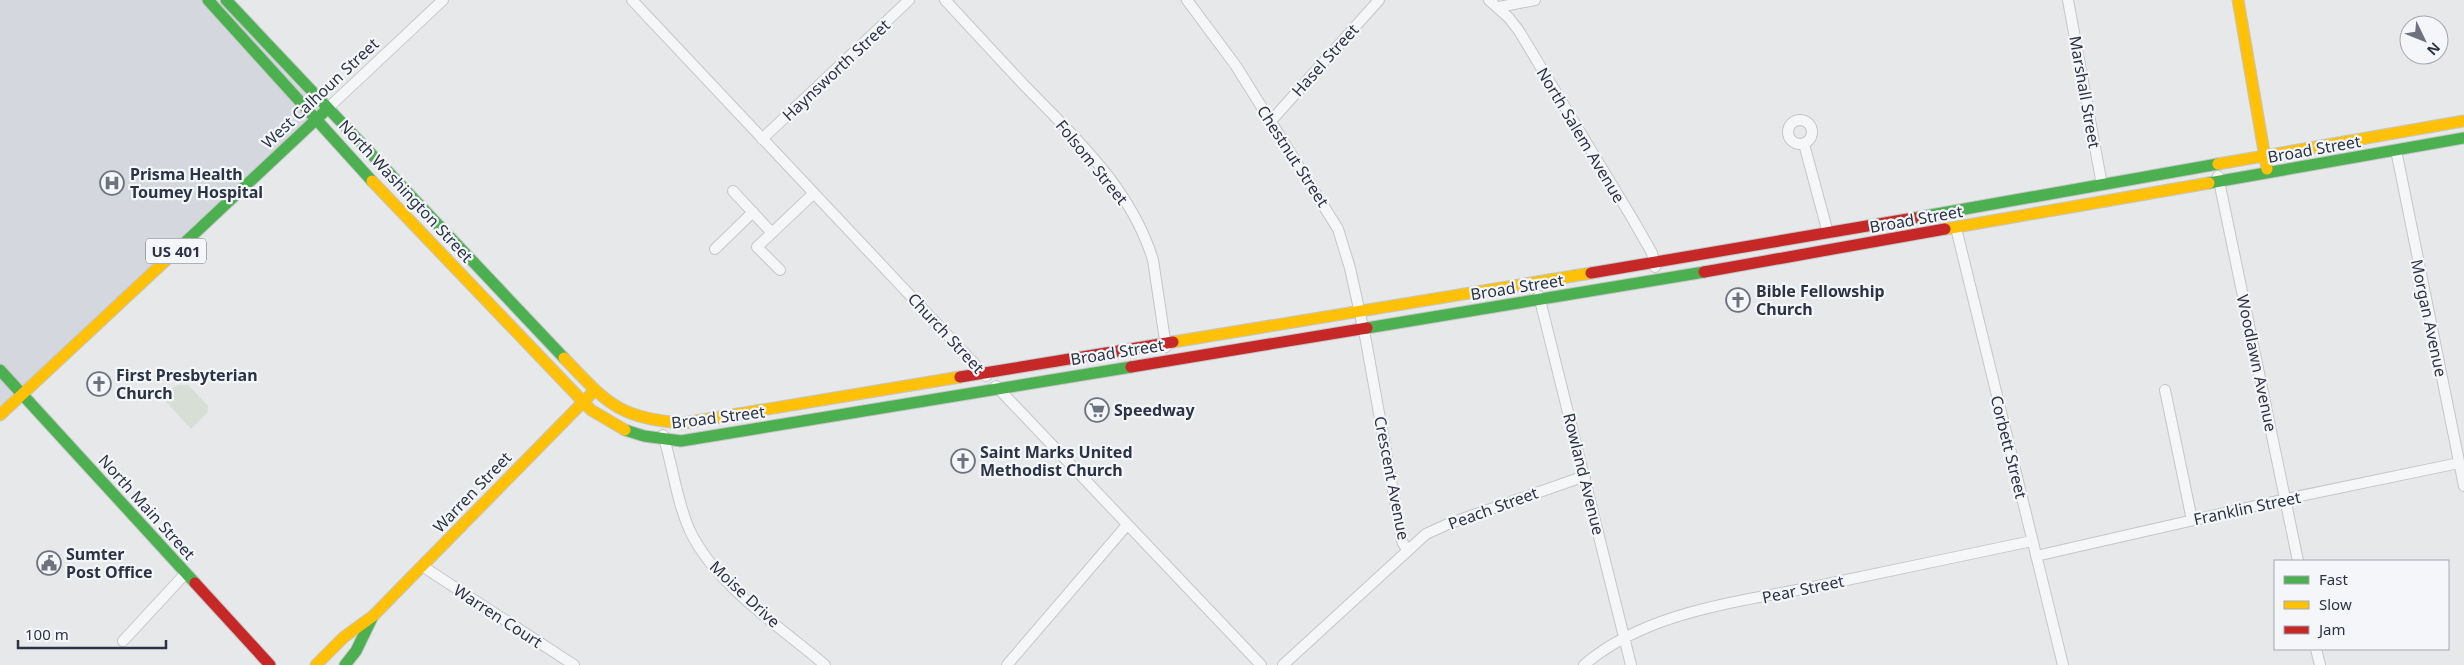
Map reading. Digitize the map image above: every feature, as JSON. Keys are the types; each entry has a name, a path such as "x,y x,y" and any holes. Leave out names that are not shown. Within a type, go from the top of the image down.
{"main road":[{"name":"North Washington Street","path":"208,0 388,198 582,402"},
{"name":"North Washington Street","path":"226,0 594,390"},
{"path":"2238,0 2268,174"},
{"name":"West Calhoun Street","path":"23,394 328,108"},
{"name":"Broad Street","path":"594,390 617,408 630,415 659,422 684,423 1654,263 2464,121"},
{"name":"Broad Street","path":"582,402 614,427 638,436 664,440 691,440 1658,279 2268,174 2464,138"},
{"name":"North Main Street","path":"0,370 270,665"},
{"name":"Warren Street","path":"316,665 344,637 373,616 594,390"},
{"name":"US 401","path":"0,415 23,394"},
{"name":"Warren Street","path":"345,665 356,651 373,616"}],"street":[{"name":"West Calhoun Street","path":"328,108 443,0"},
{"name":"Church Street","path":"632,0 1261,665"},
{"name":"Haynsworth Street","path":"762,139 909,0"},
{"name":"Folsom Street","path":"945,0 1064,126 1116,185 1126,200 1148,246 1152,260 1168,360"},
{"name":"Chestnut Street","path":"1187,0 1236,66 1338,229 1350,268 1363,329"},
{"name":"Hasel Street","path":"1271,121 1379,0"},
{"name":"North Salem Avenue","path":"1488,0 1499,7 1519,32 1652,253 1658,279"},
{"path":"1499,7 1536,0"},
{"name":"Marshall Street","path":"2068,0 2102,185"},
{"path":"1804,144 1828,233"},
{"name":"Morgan Avenue","path":"2396,150 2464,486"},
{"name":"Woodlawn Avenue","path":"2216,165 2298,560"},
{"path":"733,191 772,233"},
{"path":"780,270 757,247 814,193"},
{"path":"715,249 753,212"},
{"name":"Corbett Street","path":"1956,228 2064,665"},
{"name":"Rowland Avenue","path":"1536,282 1631,665"},
{"name":"Crescent Avenue","path":"1283,665 1406,550 1402,541 1363,329"},
{"path":"2166,390 2192,520"},
{"name":"Moise Drive","path":"659,422 683,512 690,530 706,558 733,587 825,665"},
{"name":"Franklin Street","path":"2036,556 2286,499 2459,463"},
{"name":"Peach Street","path":"1406,550 1426,534 1448,524 1585,476"},
{"path":"1007,665 1127,525"},
{"name":"Pear Street","path":"1584,665 1610,645 1647,626 1703,611 2032,541"},
{"name":"Warren Court","path":"422,566 574,665"},
{"path":"123,641 185,574"},
{"path":"2316,650 2320,665"}],"shaded area":[{"name":"Prisma Health Toumey Hospital","path":"0,0 218,0 323,113 0,414"},
{"path":"179,385 188,385 208,406 207,413 191,429 159,394"}],"traffic: fast":[{"path":"208,0 372,181"},
{"path":"226,0 564,358"},
{"path":"178,249 324,112"},
{"path":"2209,183 2464,138"},
{"path":"1914,218 2218,164"},
{"path":"1367,328 1704,272"},
{"path":"625,430 644,436 681,441 1131,367"},
{"path":"0,370 195,583"},
{"path":"345,665 356,651 372,618"}],"traffic: slow":[{"path":"2238,0 2267,169"},
{"path":"2218,164 2464,121"},
{"path":"372,181 591,410 625,430"},
{"path":"1945,229 2209,183"},
{"path":"0,415 178,249"},
{"path":"1173,342 1591,273"},
{"path":"564,358 592,387 616,406 629,413 644,417 684,423 960,377"},
{"path":"316,665 344,637 373,616 592,393"}],"traffic: jam":[{"path":"1591,273 1914,218"},
{"path":"1704,272 1945,229"},
{"path":"1131,367 1367,328"},
{"path":"960,377 1173,342"},
{"path":"195,583 270,665"}],"place":[{"name":"Prisma Health Toumey Hospital","path":"112,183"},
{"name":"Bible Fellowship Church","path":"1738,300"},
{"name":"First Presbyterian Church","path":"99,384"},
{"name":"Speedway","path":"1097,410"},
{"name":"Saint Marks United Methodist Church","path":"963,461"},
{"name":"Sumter Post Office","path":"49,563"}]}
